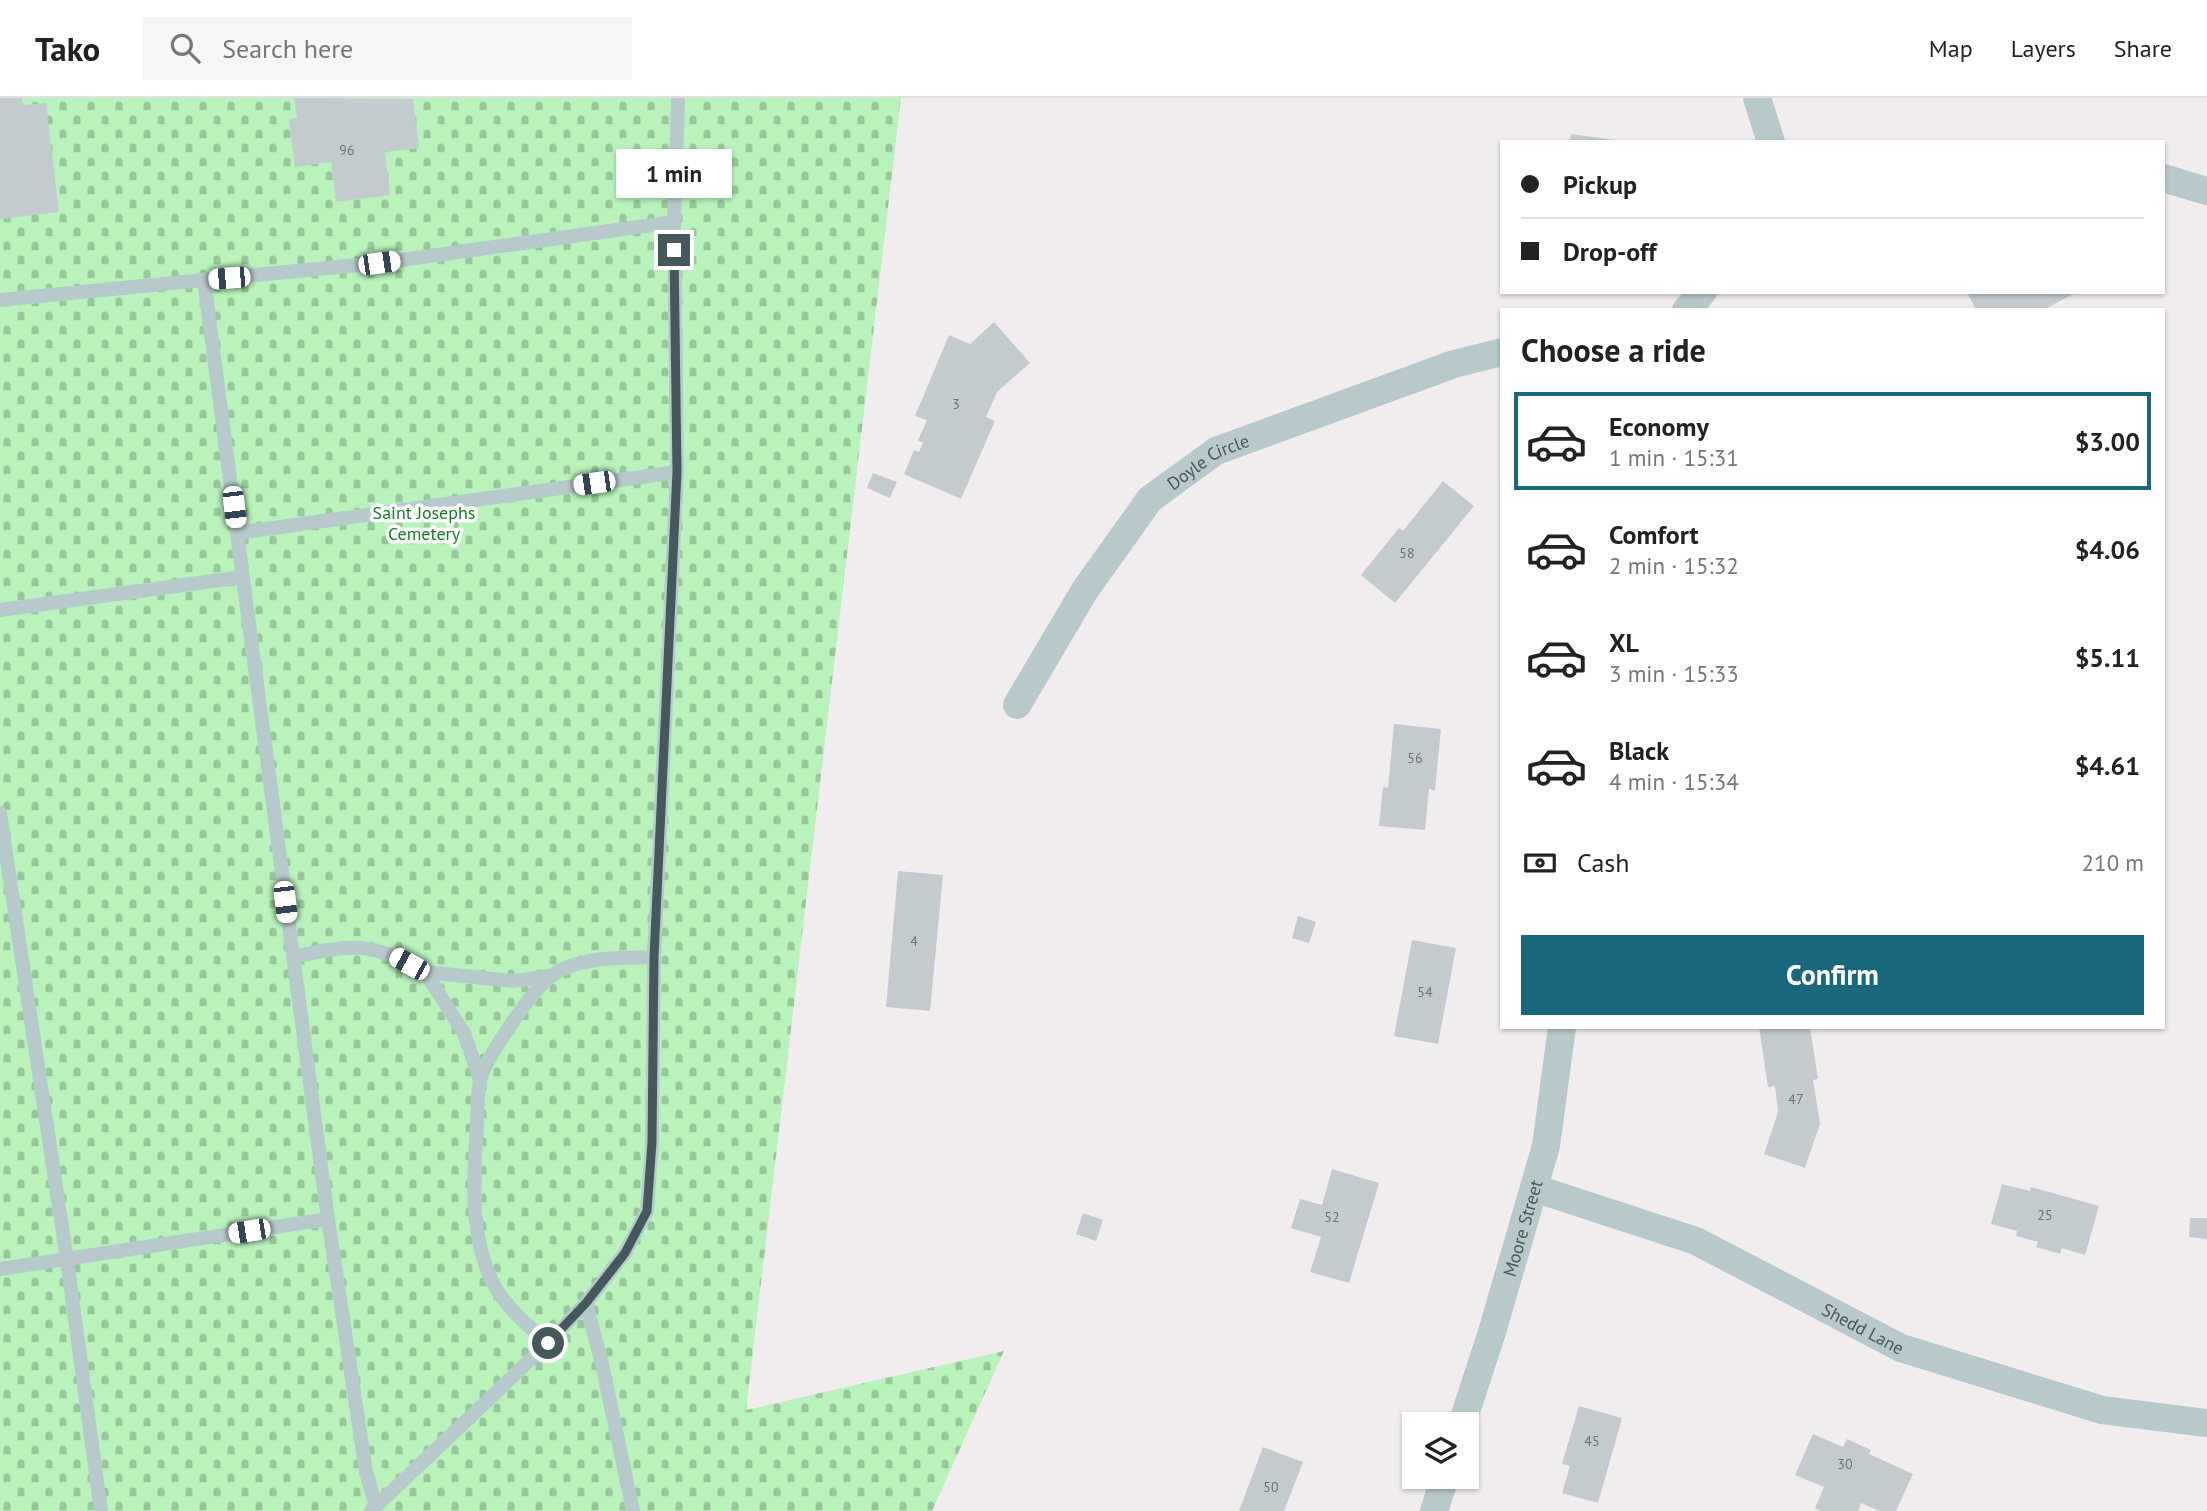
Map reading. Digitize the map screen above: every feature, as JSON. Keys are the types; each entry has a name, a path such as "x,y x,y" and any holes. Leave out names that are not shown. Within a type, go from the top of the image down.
{"street":[{"path":"1757,98 1770,140"},
{"path":"2165,179 2207,191"},
{"path":"1688,308 1701,294"},
{"name":"Doyle Circle","path":"1017,705 1085,590 1150,499 1216,451 1454,364 1500,352"},
{"name":"Moore Street","path":"1466,1412 1546,1146 1562,1029"},
{"name":"Shedd Lane","path":"1534,1188 1696,1241 1901,1348 2102,1410 2207,1423"},
{"path":"1434,1511 1441,1489"}],"lane":[{"path":"374,1508 548,1343 586,1303 625,1253 647,1211 652,1142 654,957 677,472 674,222 678,98"},
{"path":"0,300 379,263 674,222"},
{"path":"204,280 328,1219 366,1472 374,1508"},
{"path":"237,533 677,472"},
{"path":"0,610 242,576"},
{"path":"0,813 101,1511"},
{"path":"293,957 340,947 366,947 394,955 425,972 513,981 551,976 578,964 610,958 654,957"},
{"path":"425,972 464,1033 480,1080"},
{"path":"548,1343 515,1314 496,1288 480,1248 475,1207 475,1153 480,1080 499,1041 551,976"},
{"path":"0,1269 328,1219"},
{"path":"586,1303 602,1364 633,1511"}],"green space":[{"name":"Saint Josephs Cemetery","path":"0,98 901,98 746,1410 1004,1351 932,1511 0,1511"}],"building":[{"path":"0,98 22,98 23,105 46,103 59,212 0,219"},
{"path":"294,98 413,99 419,148 385,152 390,195 336,202 331,162 295,167 289,119 297,118"},
{"path":"1571,134 1615,140 1570,140"},
{"path":"1968,294 2073,294 2047,308 1975,308"},
{"path":"994,322 1030,363 997,392 986,417 995,421 961,499 904,474 914,450 919,452 923,443 918,440 927,420 915,416 949,335 970,344"},
{"path":"873,473 897,482 890,498 867,488"},
{"path":"1443,481 1474,506 1395,603 1361,575 1399,528 1403,531"},
{"path":"1394,724 1441,729 1435,790 1429,789 1425,830 1379,826 1383,787 1388,788"},
{"path":"898,871 943,875 930,1011 886,1007"},
{"path":"1298,916 1316,922 1309,943 1292,938"},
{"path":"1412,940 1456,948 1438,1044 1394,1036"},
{"path":"1759,1029 1810,1029 1818,1079 1813,1080 1820,1124 1805,1168 1764,1154 1778,1112 1775,1086 1768,1087"},
{"path":"1332,1169 1379,1183 1349,1283 1310,1272 1321,1237 1291,1228 1300,1199 1322,1205"},
{"path":"2002,1184 2030,1191 2031,1187 2099,1206 2085,1255 2062,1248 2060,1254 2036,1247 2038,1242 2016,1236 2017,1231 1991,1224"},
{"path":"1083,1213 1103,1220 1096,1241 1076,1234"},
{"path":"2190,1218 2207,1218 2207,1239 2189,1237"},
{"path":"1579,1406 1622,1418 1598,1503 1562,1493 1570,1466 1562,1464"},
{"path":"1813,1434 1843,1447 1847,1439 1871,1450 1869,1454 1913,1474 1896,1511 1879,1511 1861,1503 1858,1511 1821,1511 1815,1508 1824,1487 1795,1475"},
{"path":"1263,1447 1303,1462 1284,1511 1239,1511"}],"route":[{"path":"548,1343 586,1303 625,1253 647,1211 652,1142 654,957 677,472 674,250"}]}
